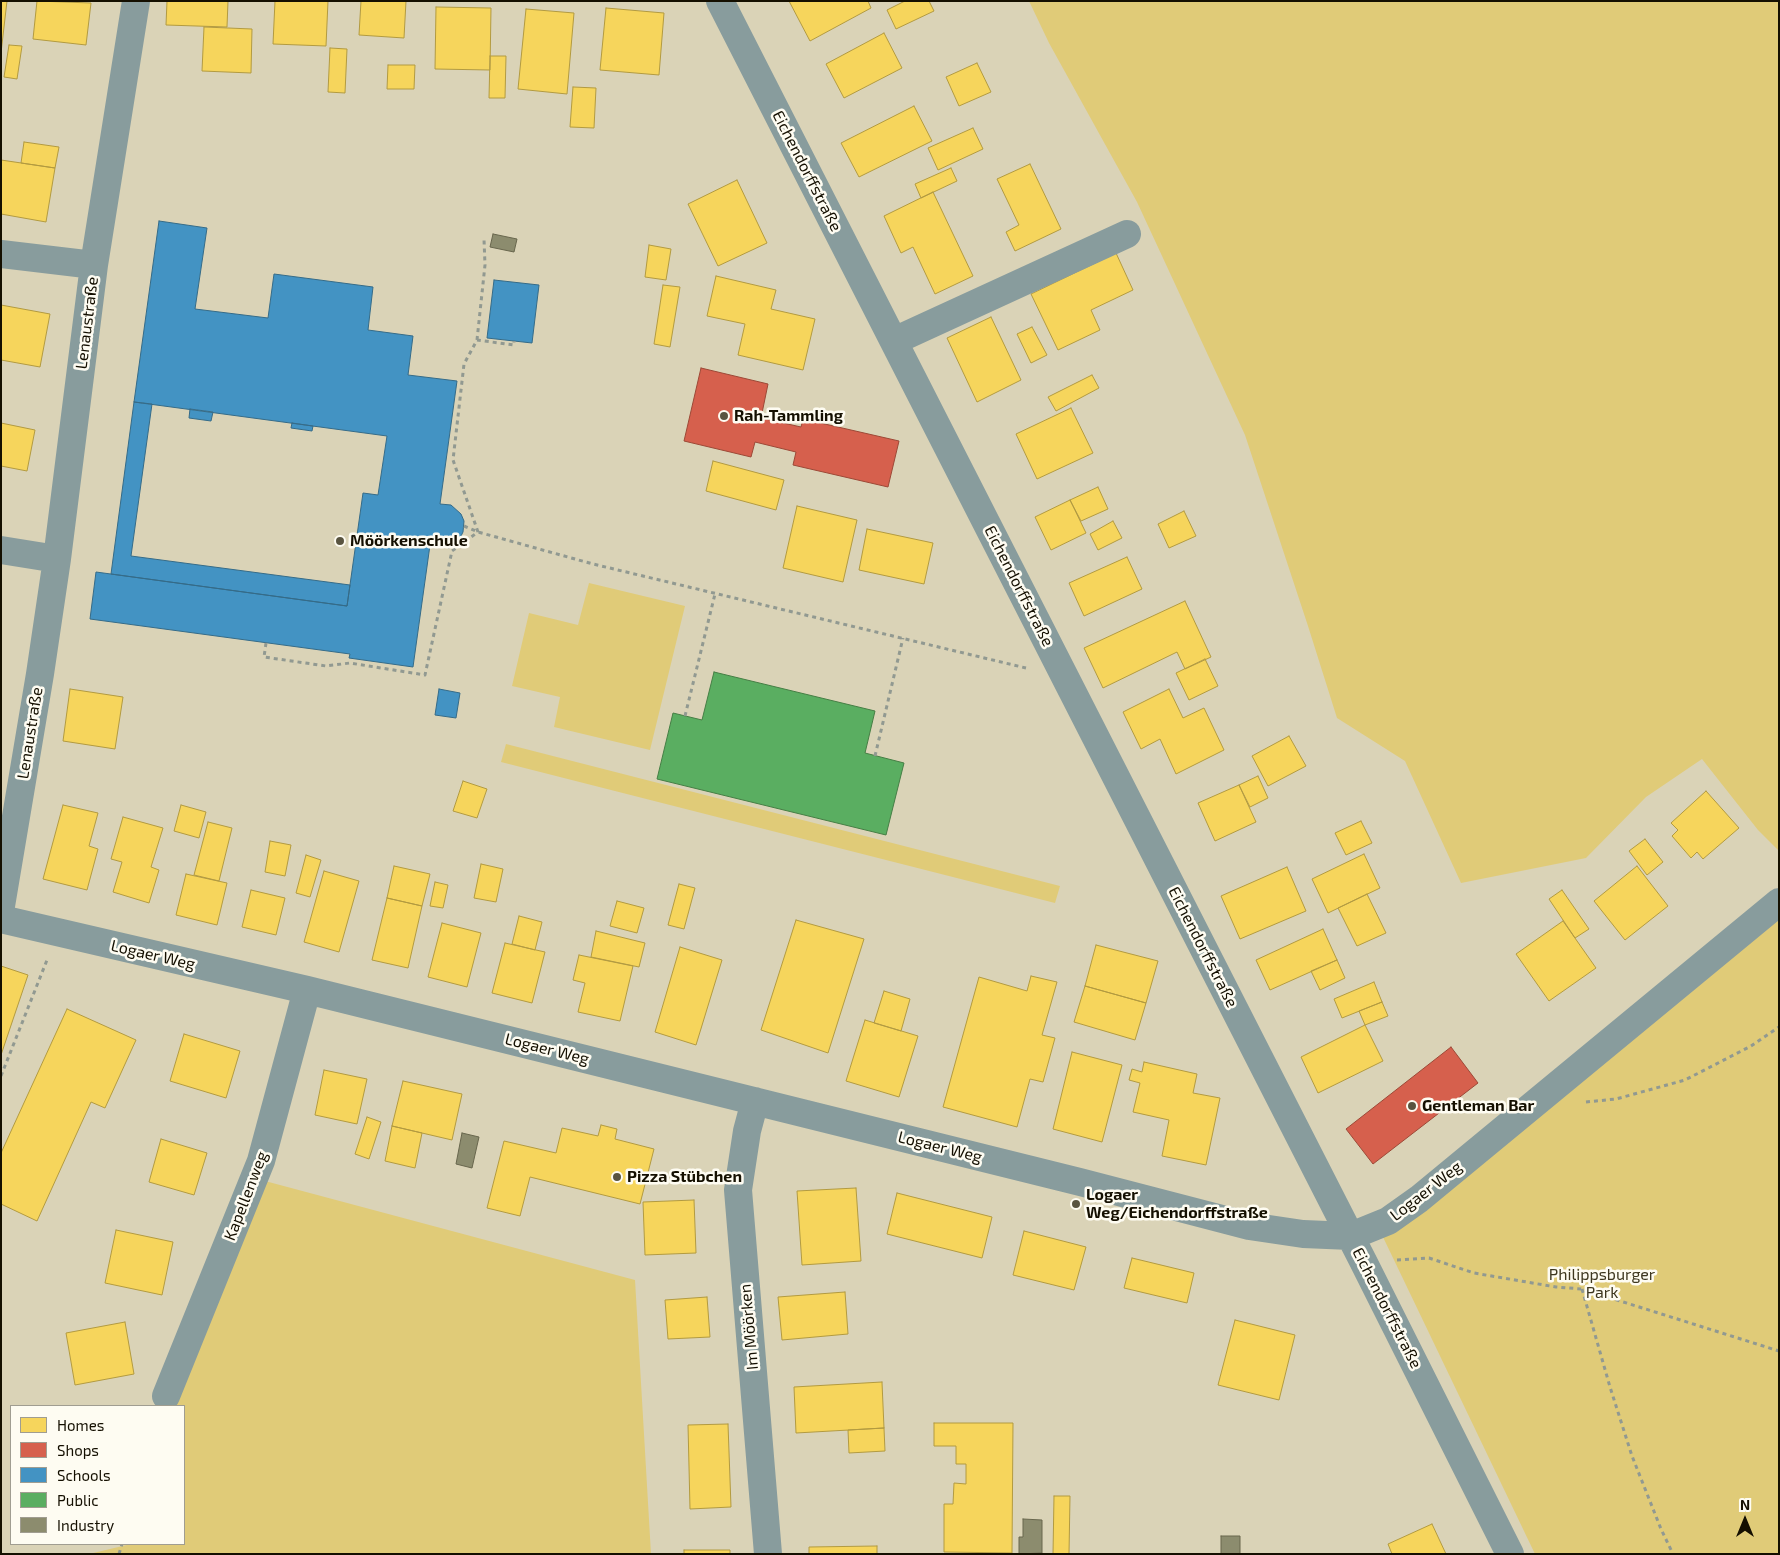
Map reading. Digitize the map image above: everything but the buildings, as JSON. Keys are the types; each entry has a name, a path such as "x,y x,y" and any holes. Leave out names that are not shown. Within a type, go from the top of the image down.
{"street":[{"name":"Lenaustraße","path":"1,906 40,674 57,559 94,265 136,1"},
{"name":"Eichendorffstraße","path":"720,1 1363,1261 1510,1554"},
{"path":"894,341 1127,234"},
{"name":"Lenaustraße","path":"1,254 94,265"},
{"path":"1,550 57,559"},
{"name":"Logaer Weg","path":"1,919 307,990 1248,1226 1302,1234 1350,1236 1388,1221 1419,1199 1779,902"},
{"name":"Kapellenweg","path":"166,1396 261,1161 307,990"},
{"name":"Im Möörken","path":"755,1101 747,1131 738,1190 768,1554"}],"path":[{"path":"478,532 453,460 464,364 477,340 485,265 484,239"},
{"path":"477,340 514,345 514,341"},
{"path":"464,526 478,532 593,564 1066,678"},
{"path":"266,643 264,657 326,666 350,663 425,675 452,551 478,532"},
{"path":"447,545 452,551"},
{"path":"685,716 716,594"},
{"path":"875,756 903,638"},
{"path":"1,1076 58,933"},
{"path":"1578,1103 1616,1099 1685,1080 1751,1046 1779,1027"},
{"path":"1363,1261 1429,1258 1474,1272 1556,1288 1582,1289 1779,1351"},
{"path":"1582,1289 1632,1456 1673,1554"}],"green space":[{"path":"1029,1 1779,1 1779,851 1758,830 1702,759 1646,797 1586,858 1461,883 1405,761 1337,718 1245,435 1137,202 1049,43"},
{"path":"589,583 685,606 650,750 554,727 560,697 512,686 529,613 578,625"},
{"path":"506,744 1060,886 1055,903 501,762"},
{"name":"Philippsburger Park","path":"1779,913 1779,1554 1535,1554 1382,1235"},
{"path":"265,1181 635,1280 651,1554 89,1554 127,1545 185,1545 185,1405 172,1405"}],"place":[{"name":"Rah-Tammling","path":"724,416"},
{"name":"Möörkenschule","path":"340,541"},
{"name":"Gentleman Bar","path":"1412,1106"},
{"name":"Pizza Stübchen","path":"617,1177"},
{"name":"Logaer Weg/Eichendorffstraße","path":"1076,1204"}]}
